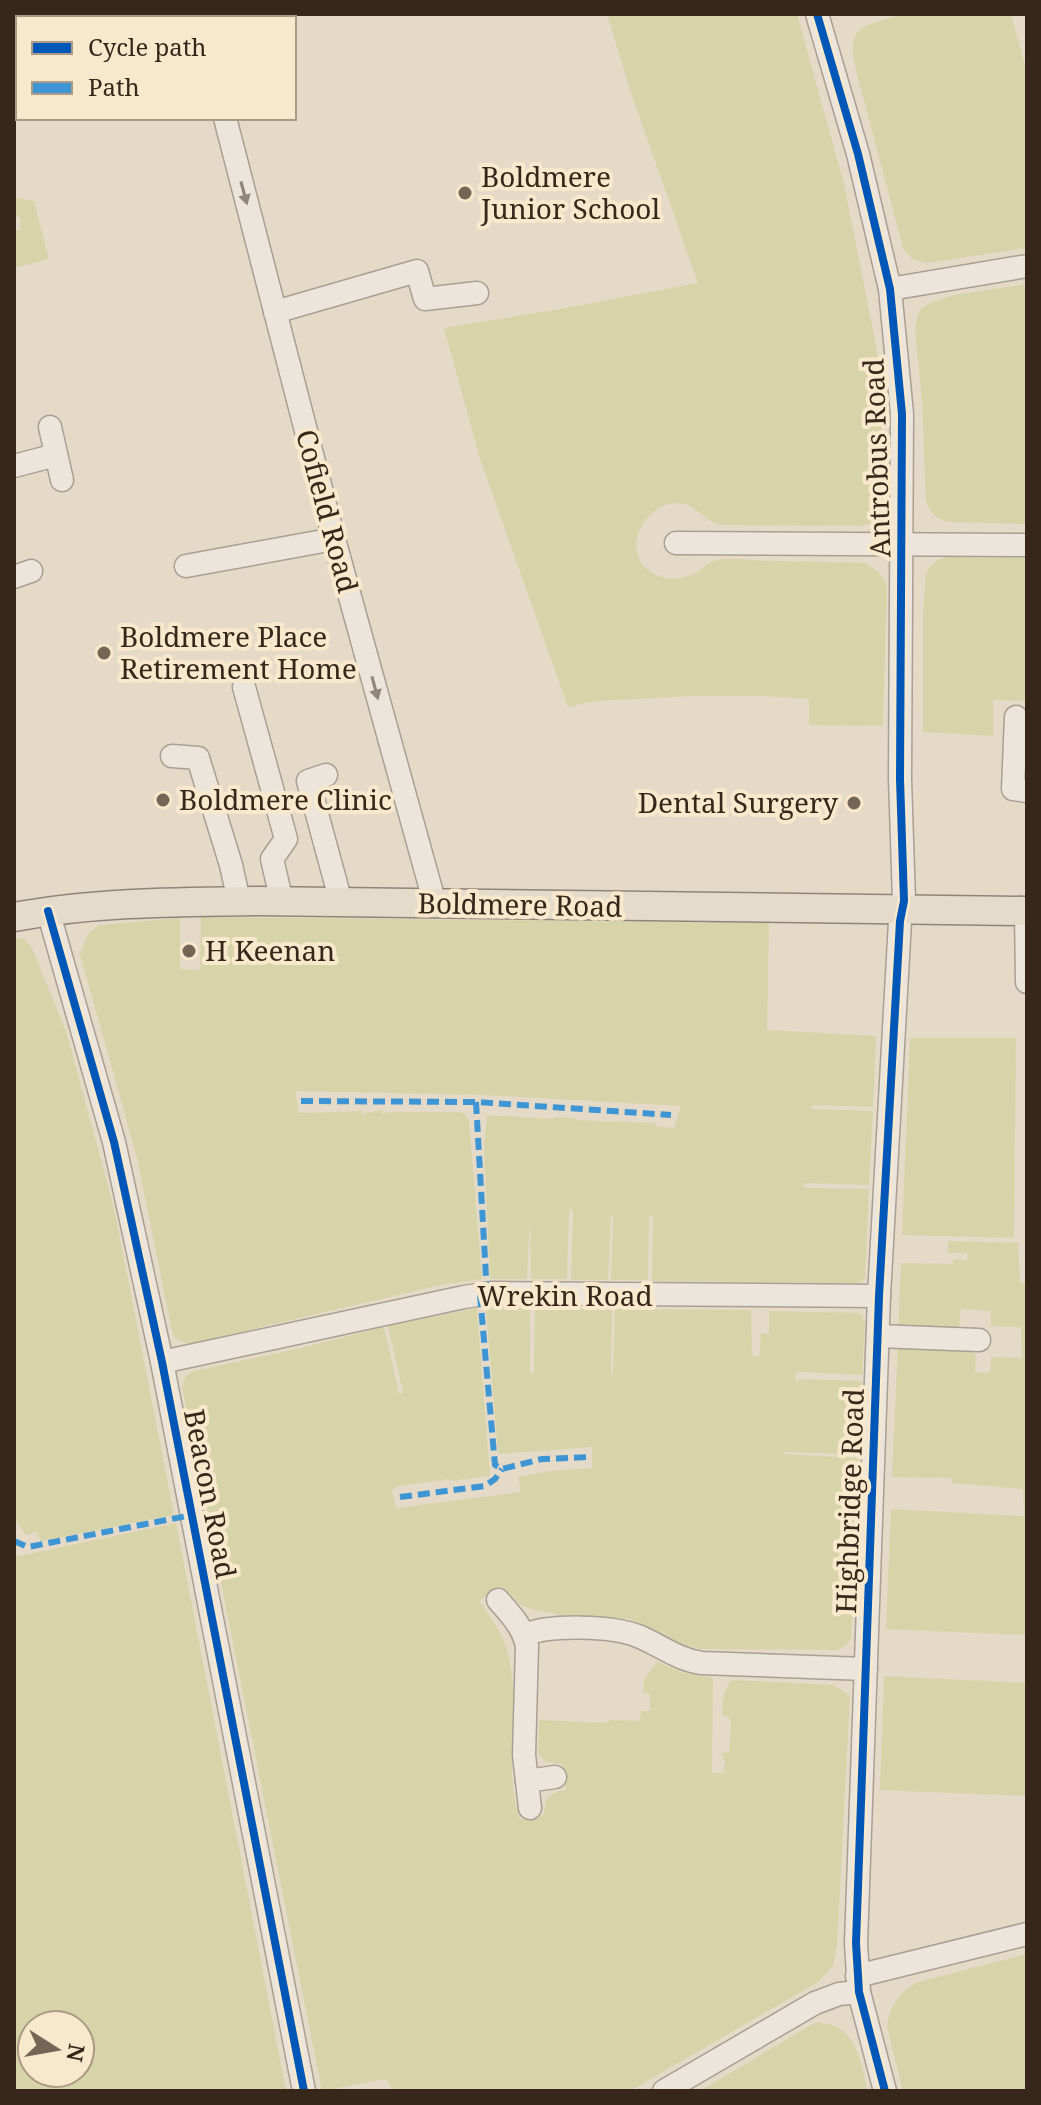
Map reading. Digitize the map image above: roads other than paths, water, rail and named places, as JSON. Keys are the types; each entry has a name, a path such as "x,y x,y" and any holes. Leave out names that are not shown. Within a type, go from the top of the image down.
{"main road":[{"name":"Boldmere Road","path":"14,917 154,902 239,901 1026,911"}],"street":[{"name":"Antrobus Road","path":"824,16 890,289 902,414 900,779 903,910"},
{"name":"Cofield Road","path":"226,120 334,539 435,904"},
{"path":"890,289 1027,266"},
{"path":"275,312 417,271 425,299 477,293"},
{"path":"50,427 62,480"},
{"path":"14,466 56,455"},
{"path":"186,566 334,539"},
{"path":"676,543 1027,545"},
{"path":"244,687 286,839 272,859 282,902"},
{"path":"1016,717 1013,789 1027,791"},
{"path":"172,756 198,758 239,901"},
{"path":"326,775 308,781 341,902"},
{"name":"Highbridge Road","path":"885,2091 858,1984 856,1943 879,1296 903,910"},
{"name":"Beacon Road","path":"48,911 114,1142 162,1362 304,2091"},
{"path":"1026,911 1027,982"},
{"name":"Wrekin Road","path":"162,1362 491,1293 879,1296"},
{"path":"878,1336 979,1346 980,1317"},
{"path":"498,1600 517,1622 527,1646 524,1755 530,1808"},
{"path":"525,1635 538,1630 564,1628 622,1631 690,1661 702,1663 866,1669"},
{"path":"527,1781 555,1777"},
{"path":"664,2091 815,2003 858,1984 1027,1934"}],"place":[{"name":"Boldmere Junior School","path":"465,193"},
{"name":"Boldmere Place Retirement Home","path":"104,653"},
{"name":"Boldmere Clinic","path":"163,800"},
{"name":"Dental Surgery","path":"854,803"},
{"name":"H Keenan","path":"189,951"}]}
